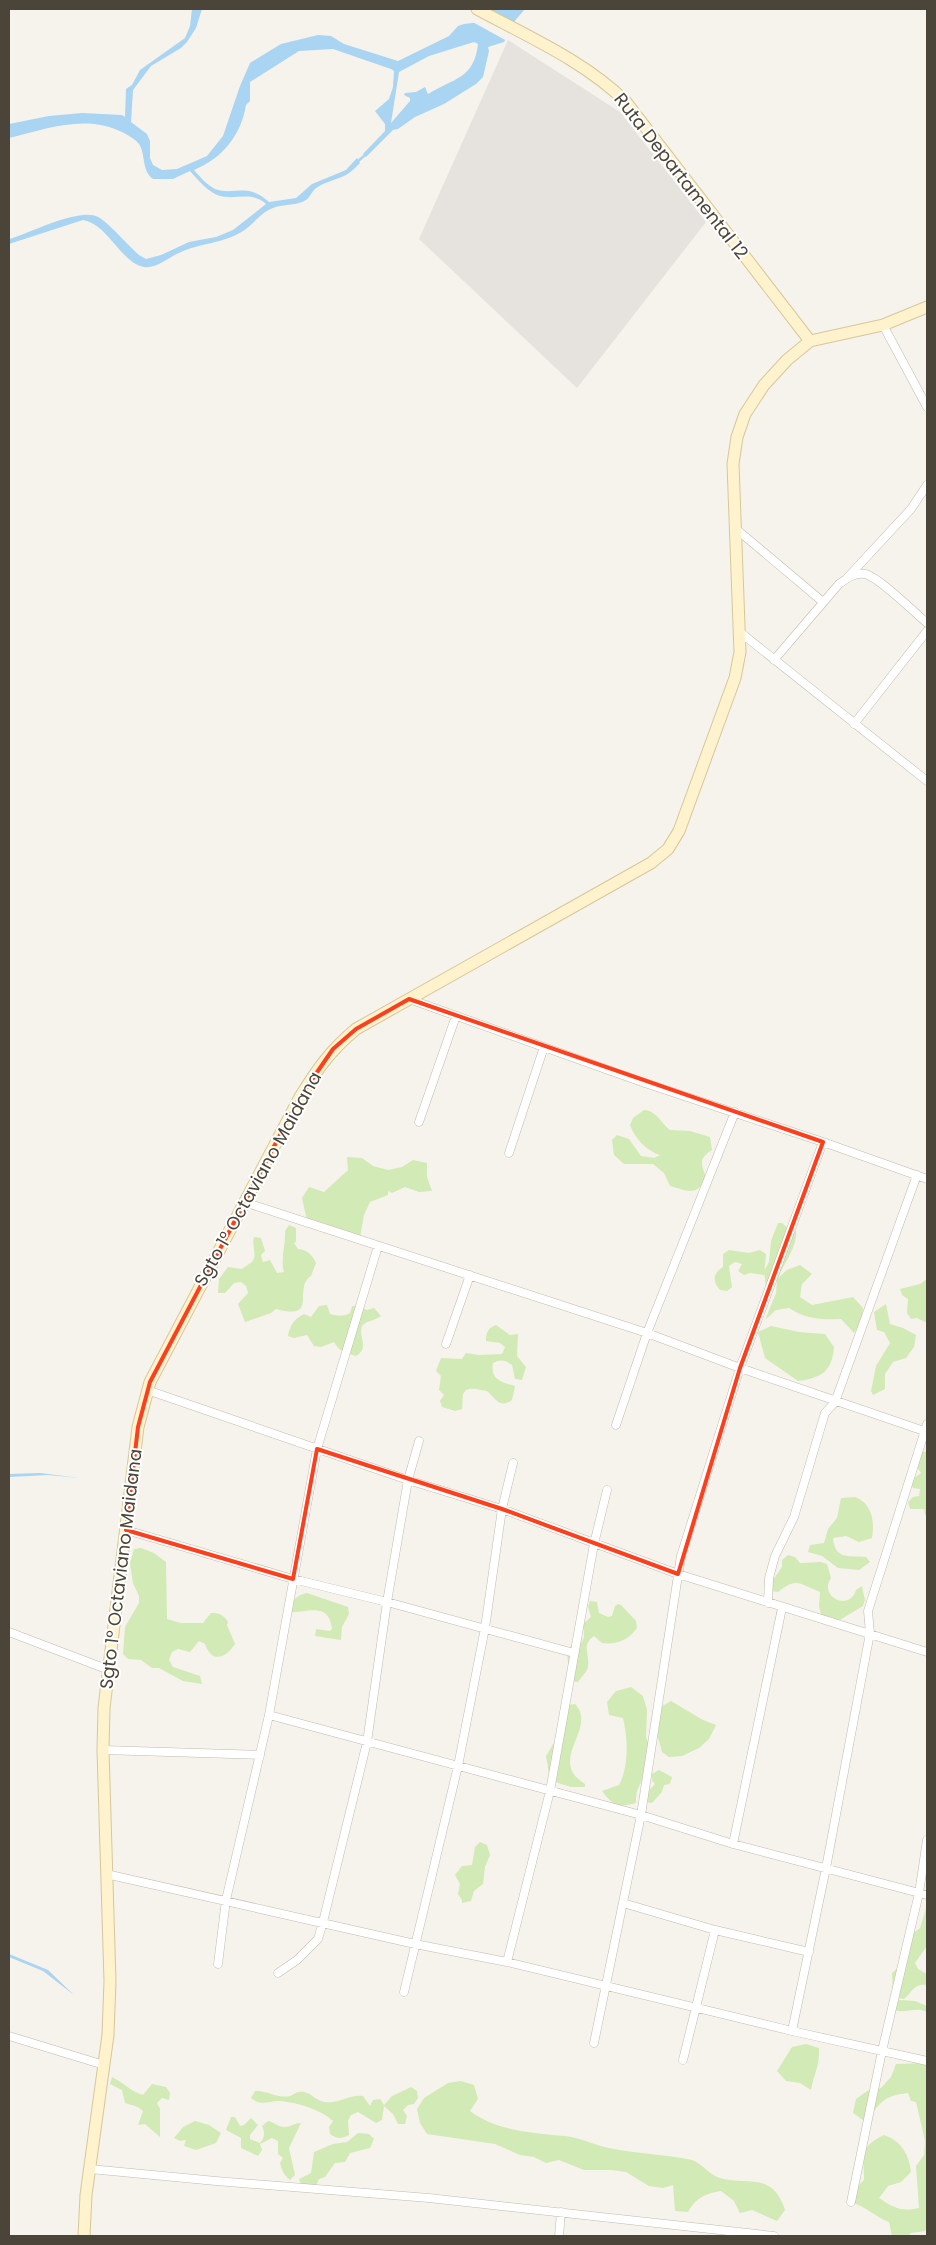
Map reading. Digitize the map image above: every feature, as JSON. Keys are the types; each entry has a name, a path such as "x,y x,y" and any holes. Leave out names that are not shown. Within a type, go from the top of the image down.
{"main road":[{"name":"Ruta Departamental 12","path":"477,9 589,71 613,89 626,102 810,341"},
{"path":"810,341 883,325 927,307"},
{"name":"Sgto 1° Octaviano Maidana","path":"84,2236 90,2169 108,2035 110,1981 103,1750 109,1670 138,1427 147,1390 300,1097 333,1049 356,1029 409,998 651,863 668,849 679,832 735,678 741,633 733,464 737,437 745,414 764,385 787,360 810,341"}],"street":[{"path":"883,325 927,407"},
{"path":"845,580 910,509 927,485"},
{"path":"735,528 823,602"},
{"path":"774,660 839,584 852,576 864,574 876,579 927,623"},
{"path":"854,724 927,631"},
{"path":"741,633 927,781"},
{"path":"409,998 642,1082 735,1112 927,1179"},
{"path":"419,1122 456,1016"},
{"path":"509,1153 544,1047"},
{"path":"616,1425 647,1333 735,1112"},
{"path":"594,2043 642,1815 681,1556 740,1368 823,1142"},
{"path":"768,1603 769,1578 775,1556 794,1517 825,1414 835,1402 917,1175"},
{"path":"244,1202 647,1333 835,1402 926,1429 868,1611 870,1633 826,1868 792,2031"},
{"path":"218,1964 226,1900 260,1755 317,1449 378,1246"},
{"path":"446,1344 470,1275"},
{"path":"147,1390 408,1480 502,1509 678,1574 927,1652"},
{"path":"278,1973 298,1960 318,1939 323,1922 367,1742 387,1602 408,1480 419,1441"},
{"path":"404,1992 458,1766 486,1628 502,1509 513,1463"},
{"path":"506,1962 550,1791 594,1544 607,1490"},
{"path":"126,1530 294,1579 486,1628 574,1653"},
{"path":"733,1844 782,1608"},
{"path":"9,1632 109,1670"},
{"path":"268,1715 642,1815 733,1844 927,1895"},
{"path":"103,1750 260,1755"},
{"path":"851,2202 882,2051 918,1892 927,1840"},
{"path":"106,1874 415,1944 506,1962 792,2031 927,2061"},
{"path":"623,1903 715,1930 809,1952"},
{"path":"684,2060 698,2008 715,1930"},
{"path":"9,2036 104,2065"},
{"path":"90,2169 430,2198 774,2236"},
{"path":"559,2236 561,2212"}],"highlighted area":[{"path":"409,999 823,1142 740,1368 678,1574 502,1509 317,1449 293,1579 126,1530 138,1427 150,1382 300,1097 333,1049 356,1029"}],"shaded area":[{"path":"508,40 620,112 706,222 577,388 419,239"}],"green space":[{"path":"644,1110 652,1112 670,1130 690,1131 710,1137 712,1150 702,1160 706,1178 698,1188 690,1191 670,1186 664,1173 653,1164 624,1164 614,1155 612,1140 617,1135 629,1139 641,1156 654,1158 660,1155 642,1144 630,1125 633,1118"},
{"path":"347,1157 362,1158 373,1166 388,1170 402,1167 413,1160 427,1163 427,1177 432,1191 419,1192 405,1187 392,1193 388,1191 388,1195 370,1202 364,1215 359,1243 308,1225 302,1198 309,1187 324,1192 348,1170"},
{"path":"778,1223 782,1223 792,1232 796,1231 796,1237 793,1249 778,1278 787,1270 800,1265 812,1274 802,1284 800,1297 812,1305 853,1297 863,1308 861,1322 854,1333 841,1319 814,1318 801,1315 789,1308 776,1310 765,1320 776,1293 777,1280 766,1287 764,1271 769,1262 771,1241"},
{"path":"289,1225 296,1228 296,1242 294,1243 298,1249 309,1253 316,1263 311,1276 306,1281 301,1307 297,1311 289,1312 276,1309 271,1313 245,1322 238,1304 248,1293 246,1286 241,1282 234,1283 225,1293 218,1293 219,1279 228,1267 242,1269 252,1262 254,1259 254,1237 261,1238 265,1251 261,1255 263,1262 270,1260 277,1273 284,1272 285,1231"},
{"path":"729,1250 749,1253 760,1250 766,1254 764,1275 750,1273 744,1275 738,1271 742,1264 735,1262 729,1266 732,1287 727,1291 720,1290 715,1277 717,1272 723,1267 723,1254"},
{"path":"927,1279 927,1323 917,1318 911,1319 907,1313 908,1299 902,1295 900,1289 920,1284"},
{"path":"886,1304 890,1324 916,1335 914,1347 906,1358 893,1362 885,1374 885,1389 873,1395 871,1391 876,1366 890,1343 884,1332 877,1330 874,1312"},
{"path":"327,1305 330,1314 343,1316 350,1313 352,1306 359,1306 367,1310 374,1308 381,1316 362,1326 363,1346 360,1353 356,1356 341,1350 334,1342 321,1347 314,1346 307,1335 294,1338 288,1336 295,1320 304,1314 311,1317 319,1306"},
{"path":"496,1325 510,1335 518,1334 517,1356 526,1367 522,1380 515,1379 510,1363 501,1361 493,1363 493,1373 495,1376 501,1381 515,1386 512,1400 504,1404 496,1400 487,1391 470,1389 463,1395 462,1409 455,1411 442,1407 440,1401 444,1395 439,1390 441,1376 436,1371 441,1358 462,1359 466,1353 479,1355 502,1354 505,1347 500,1343 486,1341 488,1331"},
{"path":"771,1326 799,1332 825,1334 834,1347 828,1368 813,1378 798,1381 765,1358 758,1332"},
{"path":"927,1451 927,1516 924,1509 910,1509 908,1502 913,1497 919,1496 920,1489 913,1488 910,1481 921,1473 917,1467 918,1453"},
{"path":"855,1497 869,1508 873,1526 872,1538 859,1542 846,1536 833,1538 834,1545 840,1554 866,1557 870,1562 859,1570 838,1568 822,1556 808,1552 810,1545 824,1543 828,1529 837,1518 841,1498"},
{"path":"141,1548 154,1553 166,1562 167,1619 181,1623 203,1623 211,1613 214,1613 223,1616 228,1622 227,1625 235,1644 228,1653 219,1657 215,1656 211,1654 205,1644 199,1641 190,1652 178,1649 172,1652 169,1660 173,1667 200,1676 202,1684 183,1681 159,1668 152,1668 141,1660 128,1659 123,1654 125,1627 139,1603 139,1596 133,1583 130,1563 134,1549"},
{"path":"788,1555 795,1557 800,1563 821,1562 827,1564 831,1578 828,1585 829,1591 836,1599 848,1600 862,1586 865,1600 863,1606 833,1624 822,1619 819,1606 820,1592 799,1583 790,1584 778,1592 771,1591 770,1584 782,1567 782,1560"},
{"path":"307,1593 348,1607 349,1614 342,1627 341,1640 315,1636 316,1629 330,1631 332,1629 330,1620 321,1611 290,1612 291,1605 295,1599"},
{"path":"590,1601 597,1602 599,1613 608,1617 612,1616 615,1606 621,1605 636,1621 637,1628 626,1639 617,1642 602,1643 594,1636 590,1639 587,1646 587,1669 578,1682 575,1682 569,1674 567,1651 572,1645 579,1646 583,1640 583,1624 591,1617 588,1607"},
{"path":"631,1687 643,1696 647,1710 646,1737 651,1750 637,1791 636,1803 620,1805 609,1800 602,1791 619,1785 625,1769 627,1752 623,1718 609,1715 607,1702 616,1691"},
{"path":"671,1701 703,1720 716,1725 709,1739 699,1748 682,1756 669,1757 662,1752 657,1734 659,1708"},
{"path":"575,1704 580,1712 581,1720 570,1764 574,1774 585,1784 585,1787 571,1787 555,1782 549,1774 546,1756 555,1741 568,1705"},
{"path":"659,1770 672,1777 670,1784 664,1785 662,1792 652,1803 645,1802 645,1795 655,1784 652,1781 652,1774"},
{"path":"480,1842 487,1845 490,1855 485,1867 483,1884 474,1891 471,1901 462,1903 458,1894 460,1884 455,1875 462,1866 472,1865 475,1847"},
{"path":"927,1905 927,1946 915,1963 918,1969 927,1974 927,1985 919,1985 904,1999 898,1998 893,1993 892,1973 903,1963 908,1937 920,1928"},
{"path":"900,2000 915,2001 927,2006 927,2012 923,2010 896,2011 892,2009 894,2002"},
{"path":"806,2044 819,2048 818,2065 811,2090 800,2083 786,2081 777,2071 792,2047"},
{"path":"927,2063 927,2227 925,2231 911,2233 908,2236 892,2236 889,2222 853,2203 854,2190 864,2180 864,2158 867,2148 876,2139 884,2135 895,2141 903,2149 911,2172 901,2182 888,2186 879,2198 898,2208 907,2210 919,2208 916,2166 924,2155 925,2141 916,2102 911,2101 908,2093 886,2099 864,2121 853,2113 856,2099 867,2091 881,2088 891,2077 896,2064"},
{"path":"112,2077 143,2095 152,2084 166,2087 170,2093 169,2100 162,2098 157,2103 160,2109 160,2137 145,2124 138,2125 143,2111 138,2107 125,2103 122,2090 110,2084"},
{"path":"461,2081 474,2085 478,2099 470,2111 491,2123 515,2130 581,2139 603,2147 619,2150 692,2160 720,2178 758,2182 767,2185 780,2198 785,2210 777,2221 752,2210 740,2213 734,2201 721,2191 701,2197 688,2212 675,2211 673,2185 663,2188 649,2186 626,2172 584,2170 559,2160 546,2163 534,2157 520,2155 495,2144 427,2134 420,2123 417,2109 424,2098 448,2083"},
{"path":"411,2087 417,2091 418,2098 414,2104 408,2105 403,2110 407,2116 405,2124 398,2124 393,2114 384,2106 382,2120 376,2123 358,2112 351,2115 348,2121 349,2135 341,2138 330,2134 329,2127 333,2121 315,2110 288,2102 262,2103 251,2098 255,2091 286,2097 301,2092 325,2102 335,2102 354,2096 363,2096 370,2106 373,2100 380,2099 384,2105 392,2096"},
{"path":"231,2117 235,2117 240,2126 244,2125 251,2118 258,2125 250,2135 250,2139 260,2143 264,2135 262,2126 268,2121 284,2127 301,2123 289,2148 295,2175 290,2180 282,2171 280,2163 283,2158 278,2154 278,2141 272,2138 260,2144 262,2150 258,2156 241,2148 241,2138 226,2130"},
{"path":"195,2121 209,2125 221,2133 216,2143 196,2150 184,2146 186,2140 180,2141 174,2138 183,2127"},
{"path":"358,2133 369,2134 374,2139 370,2148 350,2153 345,2162 335,2163 325,2177 319,2179 316,2186 303,2185 300,2182 299,2179 311,2173 314,2152 333,2144 347,2142"}],"water":[{"path":"192,9 202,9 196,28 187,42 181,48 151,66 133,90 131,122 147,134 150,141 150,158 153,165 162,170 177,169 207,156 223,136 250,63 281,44 318,35 331,36 344,44 398,61 449,36 458,26 464,24 481,22 508,36 504,42 488,47 489,51 483,77 476,84 444,104 415,117 398,129 393,130 366,157 363,154 385,131 385,124 375,111 389,99 393,87 394,71 391,69 333,49 299,51 250,82 250,101 246,105 244,116 235,136 214,159 194,170 209,185 222,191 247,191 261,196 269,202 296,198 312,184 346,170 357,158 360,163 346,175 315,189 305,201 268,210 247,228 235,235 195,247 175,255 158,265 149,267 136,264 128,259 100,229 92,223 83,220 9,244 9,239 55,222 81,215 92,215 105,222 134,251 146,259 161,255 189,242 216,237 233,230 266,204 261,200 250,197 220,196 204,186 190,171 173,179 153,179 145,167 139,144 124,133 110,127 81,123 52,127 9,138 9,124 49,116 82,113 122,115 125,117 126,89 132,85 140,70 185,38 190,26","holes":["474,42 478,44 476,56 472,64 461,76 428,94 425,87 416,92 405,93 404,95 410,98 410,101 391,123 399,72 429,56"]},
{"path":"490,9 525,9 513,23"},
{"path":"40,1473 80,1478 48,1475 9,1477 9,1474"},
{"path":"9,1954 48,1970 74,1995 43,1971 9,1957"}],"pier":[{"path":"482,19 510,34 510,38 507,41 469,20"}],"waterway":[{"path":"356,163 365,155"}]}
